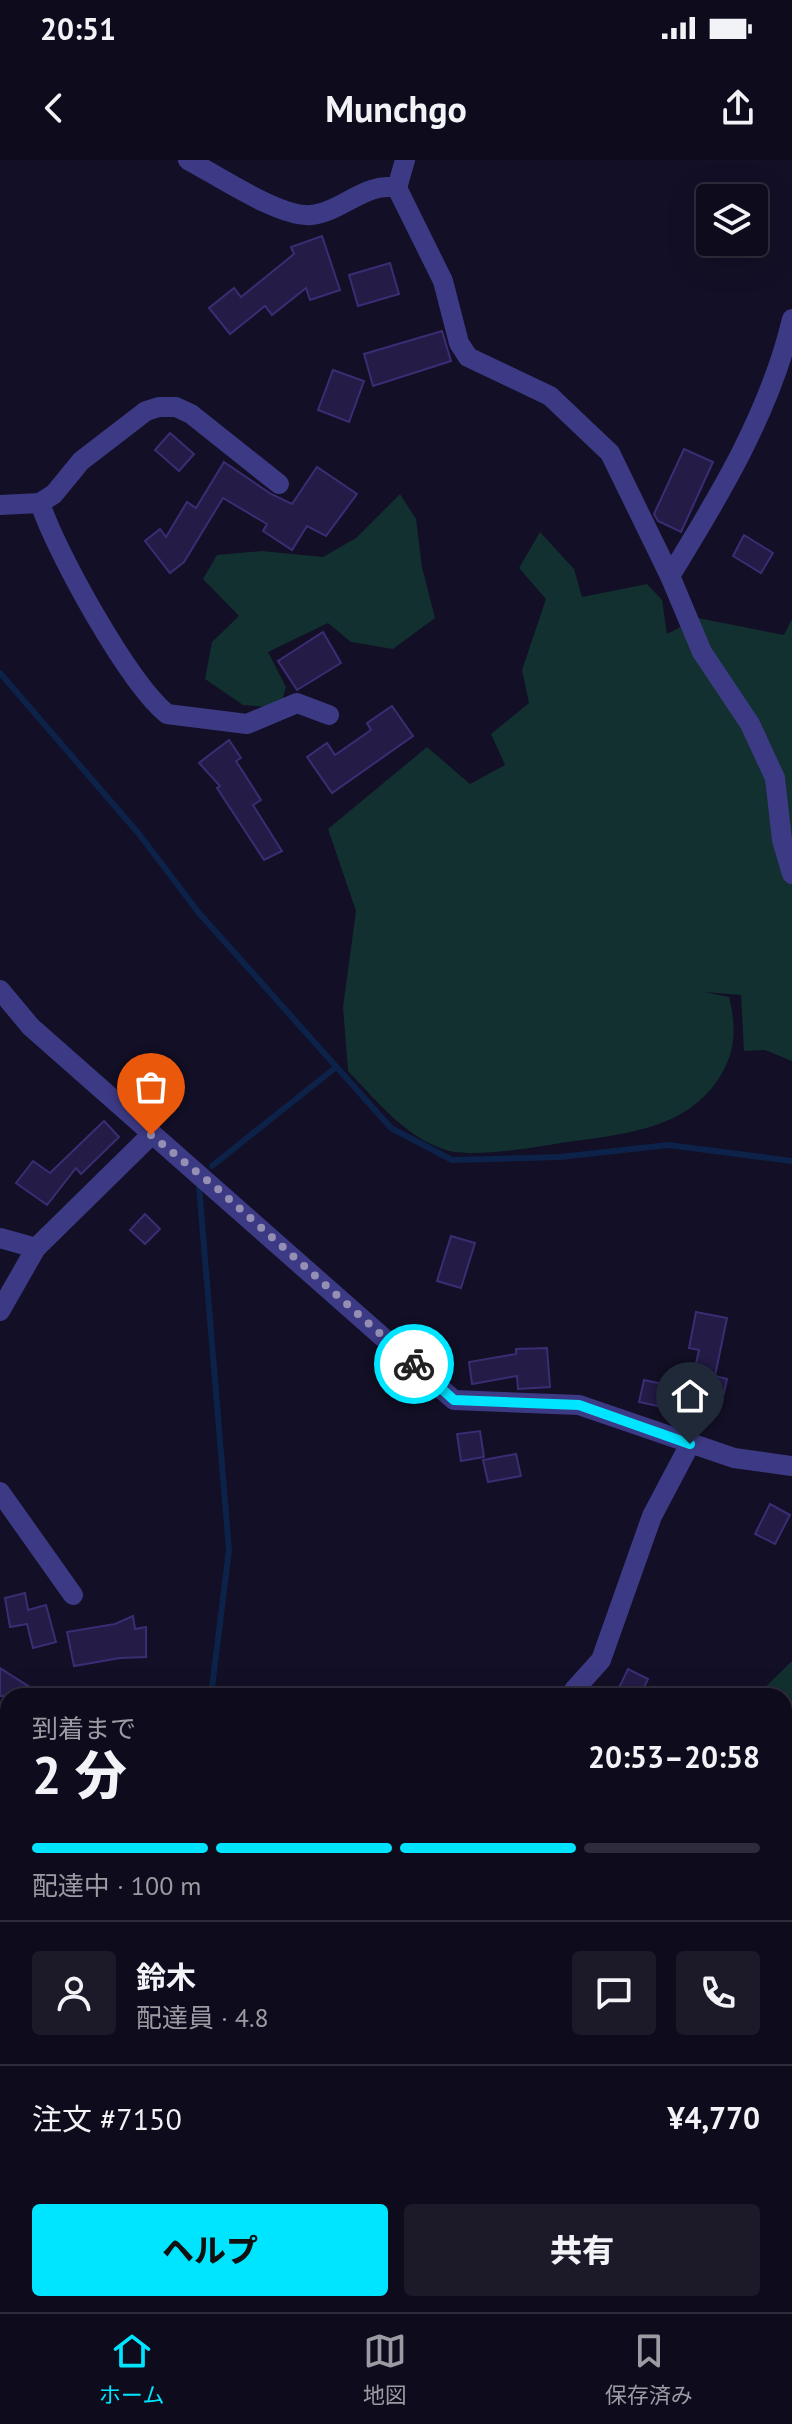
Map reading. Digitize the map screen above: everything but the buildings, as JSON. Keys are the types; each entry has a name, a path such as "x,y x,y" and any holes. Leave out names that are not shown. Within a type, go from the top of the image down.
{"street":[{"path":"188,160 286,211 311,215 384,185 397,188"},
{"path":"405,160 397,188 443,281 459,343 468,357 550,396 610,453 670,576 702,652 750,724 775,778 782,840 792,874"},
{"path":"670,576 726,485 781,366 792,319"},
{"path":"0,505 40,503 54,494 81,461 146,411 159,407 176,407 191,414 279,484"},
{"path":"40,503 51,534 130,670 167,714 247,724 297,703 329,715"},
{"path":"0,990 31,1027 454,1400 579,1405 734,1458 792,1466"},
{"path":"0,1311 36,1248 151,1135"},
{"path":"0,1238 36,1248"},
{"path":"576,1688 601,1660 652,1516 690,1444"},
{"path":"0,1492 73,1595"}],"green space":[{"path":"400,494 416,519 422,567 435,618 393,649 351,642 328,623 268,652 286,687 280,708 243,705 205,679 212,642 239,616 203,579 217,555 262,551 323,557 356,538"},
{"path":"540,532 574,569 582,597 647,584 662,600 667,634 698,618 784,635 792,619 792,1061 765,1050 744,1051 741,995 704,992 729,997 733,1036 730,1055 722,1073 708,1093 690,1108 671,1119 626,1133 516,1150 457,1152 417,1136 381,1106 348,1071 343,1007 356,911 328,829 427,747 470,784 505,765 491,734 529,703 522,670 546,599 519,568"},
{"path":"792,1661 792,1688 764,1688"}],"waterway":[{"path":"0,673 139,834 199,913 391,1128 452,1160 560,1157 668,1145 792,1161"},
{"path":"212,1166 335,1068"},
{"path":"199,1186 229,1550 212,1688"}],"way so far":[{"path":"151,1135 219,1190 414,1364"}],"route":[{"path":"414,1364 454,1400 579,1405 690,1444"}]}
